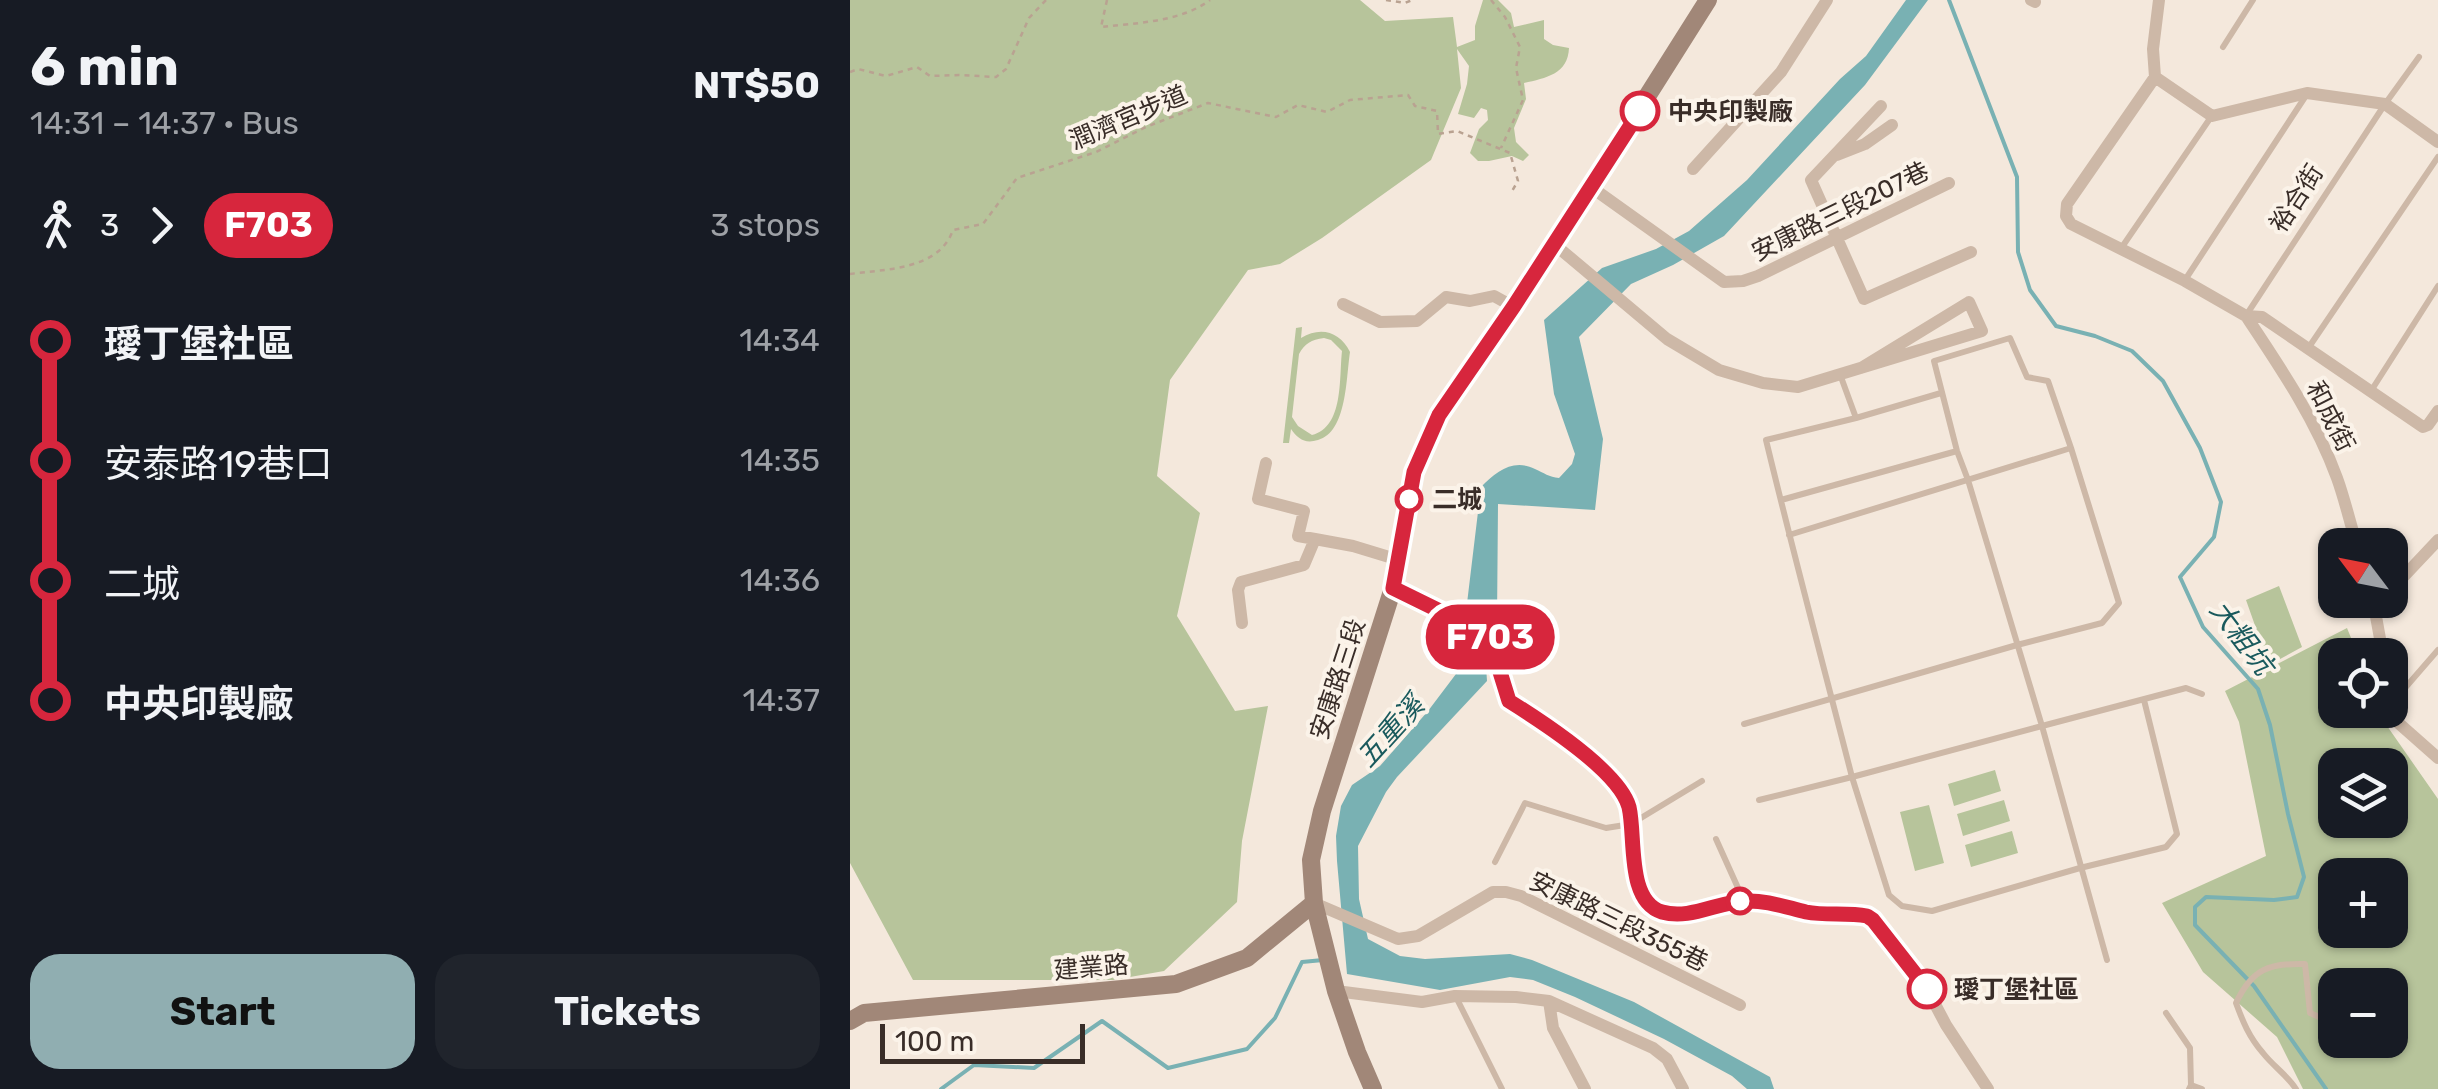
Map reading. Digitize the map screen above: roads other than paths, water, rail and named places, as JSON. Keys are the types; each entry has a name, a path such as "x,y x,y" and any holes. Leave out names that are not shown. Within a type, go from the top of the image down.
{"main road":[{"name":"安康路三段","path":"1373,1089 1336,991 1314,903 1312,860 1322,811 1393,588 1414,472 1439,415 1514,306 1561,250 1591,187 1708,0"},
{"name":"建業路","path":"850,1021 864,1013 1176,984 1247,958 1314,903"}],"street":[{"path":"1693,169 1781,72 1827,0"},
{"path":"2159,0 2155,78 2068,204 2066,216 2071,224 2246,316 2262,316 2423,426 2438,410"},
{"path":"2155,78 2212,116 2307,93 2385,104 2438,142"},
{"path":"1880,106 1811,180 1864,300 1972,252"},
{"path":"1830,158 1865,144 1892,125"},
{"name":"安康路三段207巷","path":"1591,187 1724,282 1743,281 1949,184"},
{"path":"1561,250 1667,338 1718,370 1798,387 1840,375 1982,331 1969,302 1862,368"},
{"path":"1344,304 1380,322 1417,321 1446,297 1470,300 1494,296 1514,306"},
{"name":"和成街","path":"2246,316 2286,377 2321,442 2337,476 2352,528"},
{"path":"1266,463 1258,498 1304,512 1298,536 1399,560"},
{"path":"1242,623 1240,582 1304,565 1314,539"},
{"path":"2408,572 2438,540"},
{"path":"1393,588 1456,616 1500,643 1500,672 1509,701 1549,726 1622,791 1629,808 1639,891 1648,903 1660,912 1686,914 1744,900 1806,912 1867,916 1927,989 1988,1089"},
{"path":"2405,728 2436,754"},
{"name":"安康路三段355巷","path":"1314,903 1398,939 1418,936 1493,892 1506,892 1740,1005"},
{"path":"1336,991 1422,1002 1455,996 1549,1000 1653,1048 1666,1058 1682,1089"},
{"path":"1549,1000 1553,1028 1585,1089"}],"lane":[{"path":"2223,47 2253,0"},
{"name":"裕合街","path":"2246,316 2419,57"},
{"name":"裕合街","path":"2185,282 2307,93"},
{"path":"2121,248 2212,116"},
{"path":"2309,347 2438,157"},
{"path":"2370,392 2438,286"},
{"path":"1744,724 2017,645 2102,623 2119,603 2048,381 2027,376 2010,338 1934,361 1957,451 1968,480 2017,645 2042,726 2107,960"},
{"path":"1840,375 1856,418"},
{"path":"1941,393 1766,440 1852,777 1888,894 1902,906 1932,912 2166,847 2178,834 2144,700"},
{"path":"1789,535 2071,448"},
{"path":"1780,500 1957,451"},
{"path":"2408,681 2438,650"},
{"path":"1759,800 2186,688 2202,694"},
{"path":"1495,862 1525,803 1606,828 1630,824 1702,780"},
{"path":"1716,838 1744,900"},
{"path":"2296,1089 2246,1031 2236,1003 2254,974 2268,968 2305,964 2310,1012 2318,1016"},
{"path":"1455,996 1502,1089"},
{"path":"2166,1013 2190,1048 2190,1087 2202,1089"}],"water":[{"name":"五重溪","path":"1906,0 1928,0 1865,85 1724,236 1631,284 1579,337 1603,439 1595,510 1498,504 1497,621 1485,651 1487,681 1397,777 1358,846 1359,899 1368,939 1400,956 1425,959 1510,954 1532,960 1634,1002 1770,1077 1774,1089 1747,1089 1732,1076 1664,1039 1533,980 1510,977 1440,990 1347,974 1336,836 1341,806 1352,785 1380,766 1459,670 1481,487 1512,466 1527,466 1559,478 1572,464 1575,454 1554,394 1544,320 1602,268 1656,249 1689,231 1747,180 1866,56"}],"waterway":[{"name":"大粗坑","path":"1949,0 2017,177 2018,252 2030,290 2056,326 2132,351 2163,381 2200,448 2221,502 2214,537 2180,577 2203,627 2258,689 2270,725 2304,877 2297,897 2206,897 2195,907 2195,925 2254,986 2326,1089"},
{"path":"941,1089 974,1065 1034,1068 1102,1021 1168,1068 1247,1049 1275,1018 1302,962 1323,960"}],"place":[{"name":"中央印製廠","path":"1640,111"},
{"name":"二城","path":"1409,499"},
{"name":"璦丁堡社區","path":"1927,989"}]}
